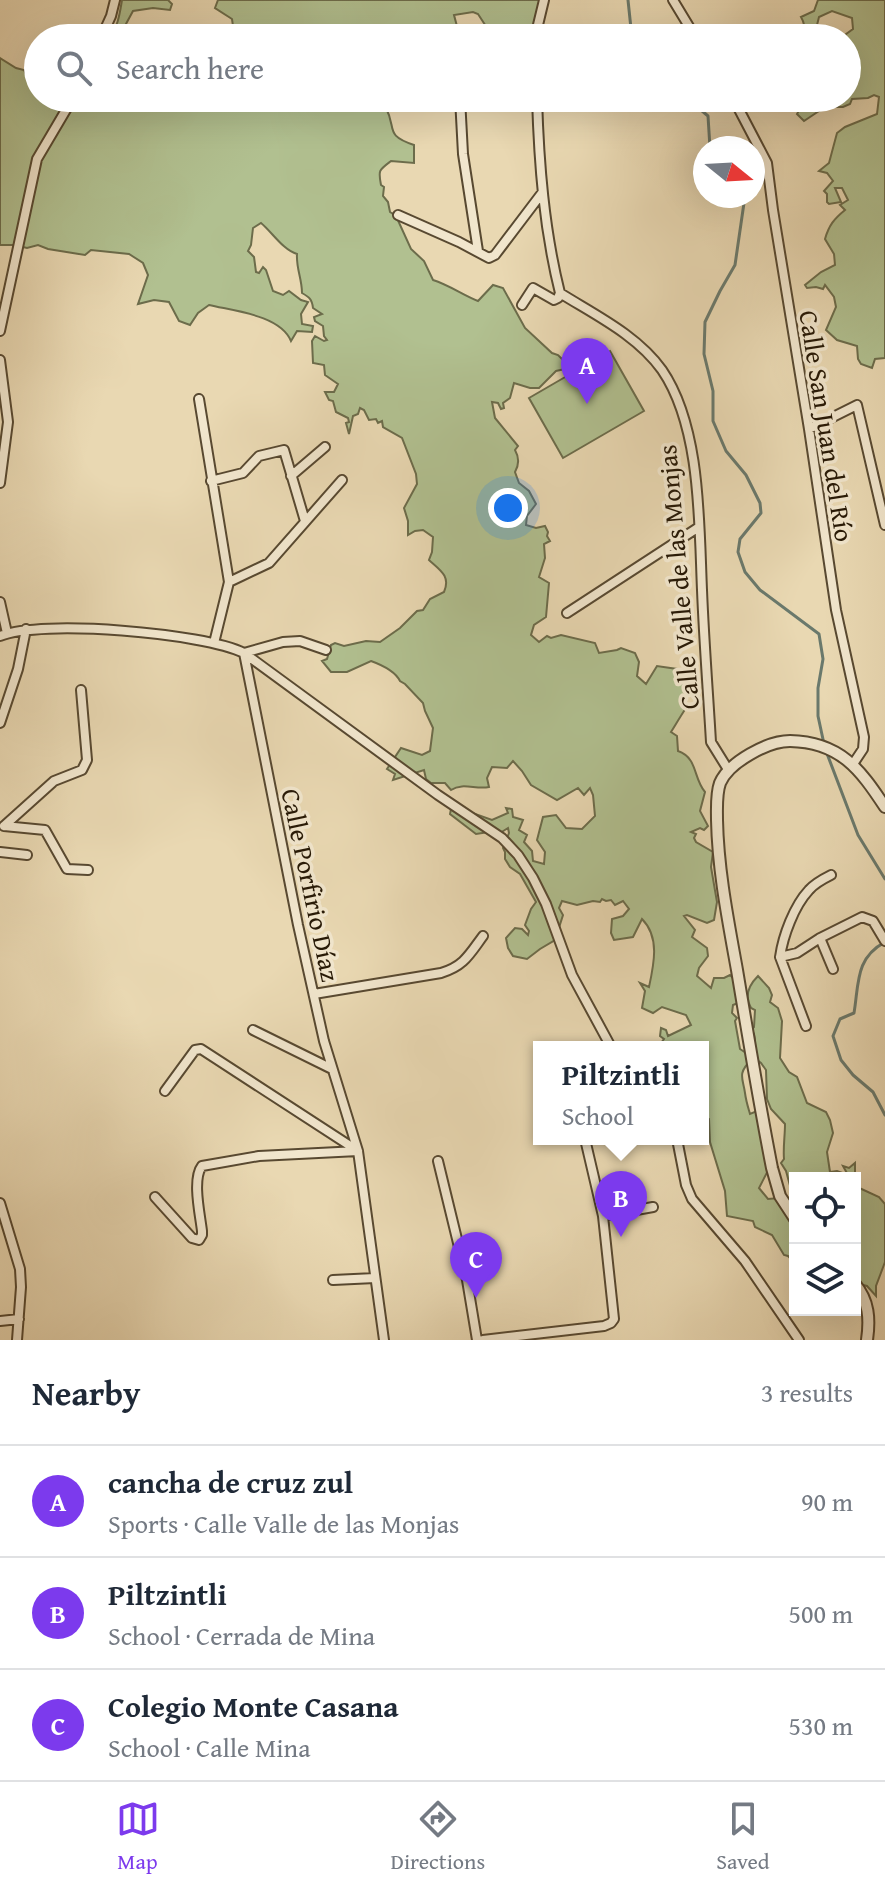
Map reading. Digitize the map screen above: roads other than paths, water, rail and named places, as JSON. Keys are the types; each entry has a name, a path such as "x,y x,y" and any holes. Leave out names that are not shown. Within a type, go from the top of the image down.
{"street":[{"path":"107,24 115,0"},
{"path":"538,24 544,0"},
{"path":"673,0 688,24"},
{"path":"0,331 37,159 65,112"},
{"path":"461,112 463,154 478,251"},
{"path":"522,305 533,288 554,300 560,293 549,244 538,112"},
{"name":"Calle San Juan del Río","path":"740,112 767,163 836,610 864,737 863,749 853,764"},
{"path":"398,215 489,258 495,255 543,192"},
{"name":"Calle Valle de las Monjas","path":"560,293 631,338 660,367 681,410 691,445 699,527 711,742 729,771"},
{"path":"0,360 8,422 0,483"},
{"path":"199,399 229,582 214,643"},
{"path":"809,429 857,405 885,525"},
{"path":"291,476 325,447"},
{"path":"211,481 243,473 259,456 284,450 305,521"},
{"path":"229,582 269,563 342,480"},
{"path":"567,613 699,527"},
{"path":"0,602 4,634 26,629 82,628 214,643 244,653 502,838 533,878 572,975 608,1041"},
{"path":"0,723 18,669 26,629"},
{"path":"244,653 283,642 300,641 326,650"},
{"name":"Calle Porfirio Díaz","path":"244,653 314,994 332,1069 358,1151 384,1340"},
{"path":"2,826 54,781 82,770 87,760 81,690"},
{"path":"789,1210 780,1196 772,1168 724,895 718,849 720,784 729,771 751,753 789,741 832,750 853,764 885,807"},
{"path":"2,826 45,830 63,866 88,870"},
{"path":"0,852 27,855"},
{"path":"806,1026 780,957 782,942 806,892 831,875"},
{"path":"780,957 797,953 862,917 873,921 884,940"},
{"path":"314,994 454,969 463,963 483,936"},
{"path":"820,938 833,969"},
{"path":"253,1030 332,1069"},
{"path":"165,1091 195,1050 201,1049 358,1151"},
{"path":"483,1340 611,1323 615,1314 603,1216 586,1145"},
{"path":"678,1145 692,1199 745,1261 799,1340"},
{"path":"155,1197 192,1238 199,1240 202,1231 197,1172 202,1166 259,1156 358,1151"},
{"path":"438,1161 467,1280 477,1340"},
{"path":"0,1203 4,1227 20,1269 17,1340"},
{"path":"603,1216 653,1207"},
{"path":"333,1280 375,1278"},
{"path":"861,1292 868,1309 867,1340"},
{"path":"0,1321 19,1319"}],"waterway":[{"path":"628,0 631,24"},
{"path":"703,112 708,116 709,136"},
{"path":"743,208 735,265 705,322 704,354 713,391 713,421 726,451 746,475 760,503 761,513 740,539 738,552 745,572 760,590 819,634 823,659 818,688 818,716 824,744"},
{"path":"826,751 858,835 885,879"},
{"path":"885,942 875,948 863,964 854,1013 840,1019 833,1036 841,1060 873,1092 885,1115"}],"place":[{"name":"cancha de cruz zul","path":"587,404"},
{"name":"Piltzintli","path":"621,1237"},
{"name":"Colegio Monte Casana","path":"476,1298"}]}
